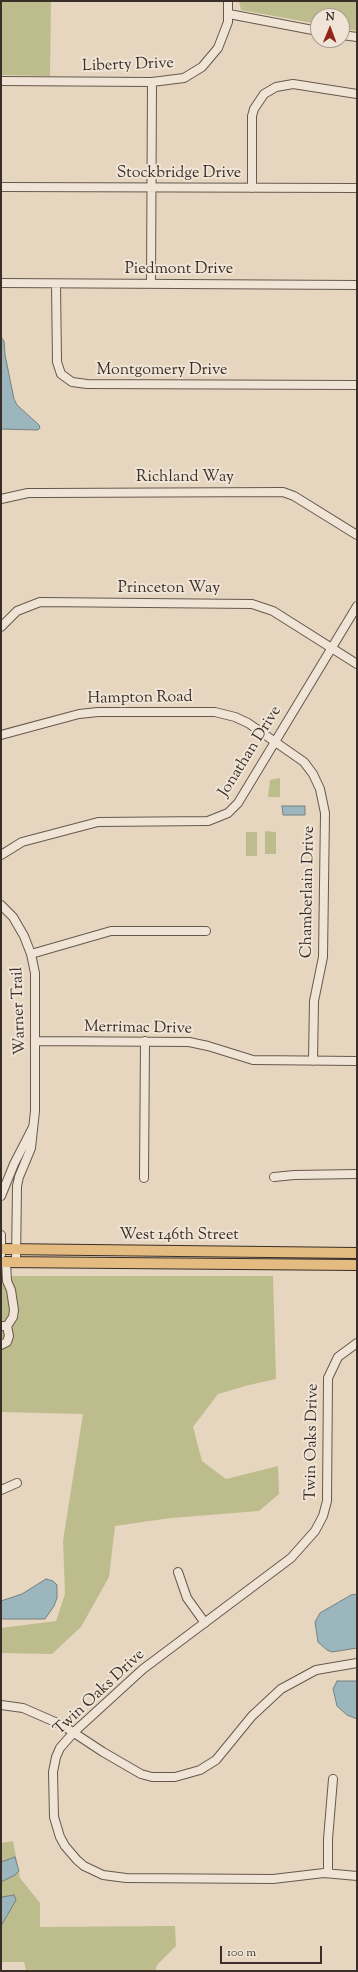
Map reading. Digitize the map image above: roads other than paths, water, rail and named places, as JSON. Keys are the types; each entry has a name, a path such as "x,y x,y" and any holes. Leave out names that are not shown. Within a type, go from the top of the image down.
{"main road":[{"name":"West 146th Street","path":"4,1256 16,1249 357,1253"},
{"path":"260,1251 260,1264"},
{"name":"West 146th Street","path":"4,1256 260,1264 357,1265"}],"street":[{"name":"Liberty Drive","path":"1,81 152,82 184,78 202,67 218,48 224,37 229,14 228,1"},
{"path":"229,14 310,29"},
{"path":"151,284 152,82"},
{"path":"252,188 252,116 254,109 264,94 276,86 293,84 357,94"},
{"name":"Stockbridge Drive","path":"1,187 357,188"},
{"name":"Piedmont Drive","path":"1,283 357,285"},
{"name":"Montgomery Drive","path":"56,284 57,362 61,374 72,382 87,384 357,385"},
{"name":"Richland Way","path":"1,499 28,493 283,492 294,496 357,535"},
{"name":"Princeton Way","path":"1,626 17,612 40,602 252,604 273,611 357,664"},
{"name":"Jonathan Drive","path":"1,855 22,842 98,822 201,821 222,816 238,803 357,606"},
{"name":"Hampton Road","path":"1,735 79,714 98,712 215,712 235,717 276,741"},
{"name":"Chamberlain Drive","path":"276,741 298,757 308,768 320,789 324,805 323,957 314,1001 313,1061"},
{"name":"Warner Trail","path":"1,905 19,926 31,954 35,973 35,1111 31,1148 19,1177 16,1202 16,1249 4,1256"},
{"path":"31,954 111,931 206,931"},
{"name":"Merrimac Drive","path":"35,1041 145,1041 198,1044 253,1060 357,1062"},
{"path":"144,1178 145,1041"},
{"name":"Warner Trail","path":"1,1196 33,1126"},
{"path":"10,1174 19,1177"},
{"path":"274,1177 294,1175 357,1174"},
{"path":"1,1235 7,1281 11,1290 14,1310 13,1317 4,1326 8,1339 1,1345"},
{"name":"Twin Oaks Drive","path":"357,1343 338,1357 328,1378 326,1502 320,1523 291,1558 143,1669 65,1740 54,1765 54,1817 65,1846 84,1866 103,1875 126,1878 273,1879 328,1873 357,1876"},
{"path":"1,1490 17,1483"},
{"path":"178,1572 187,1598 205,1623"},
{"path":"1,1705 16,1706 34,1712 74,1732 103,1752 141,1774 165,1778 187,1775 200,1770 216,1760 252,1716 282,1689 316,1670 357,1662"},
{"path":"328,1873 328,1839 333,1779"}],"water":[{"path":"1,337 4,341 5,355 14,399 17,405 39,425 40,428 38,430 1,429"},
{"path":"282,806 305,806 305,815 283,815"},
{"path":"46,1579 53,1581 57,1585 57,1598 54,1606 45,1619 1,1619 1,1601 22,1594"},
{"path":"357,1594 357,1648 332,1652 327,1650 318,1642 315,1622 320,1613 351,1595"},
{"path":"337,1681 357,1681 357,1719 347,1715 337,1706 333,1689"},
{"path":"15,1857 19,1871 15,1875 1,1882 1,1862"},
{"path":"14,1895 16,1900 1,1926 2,1897"}]}
